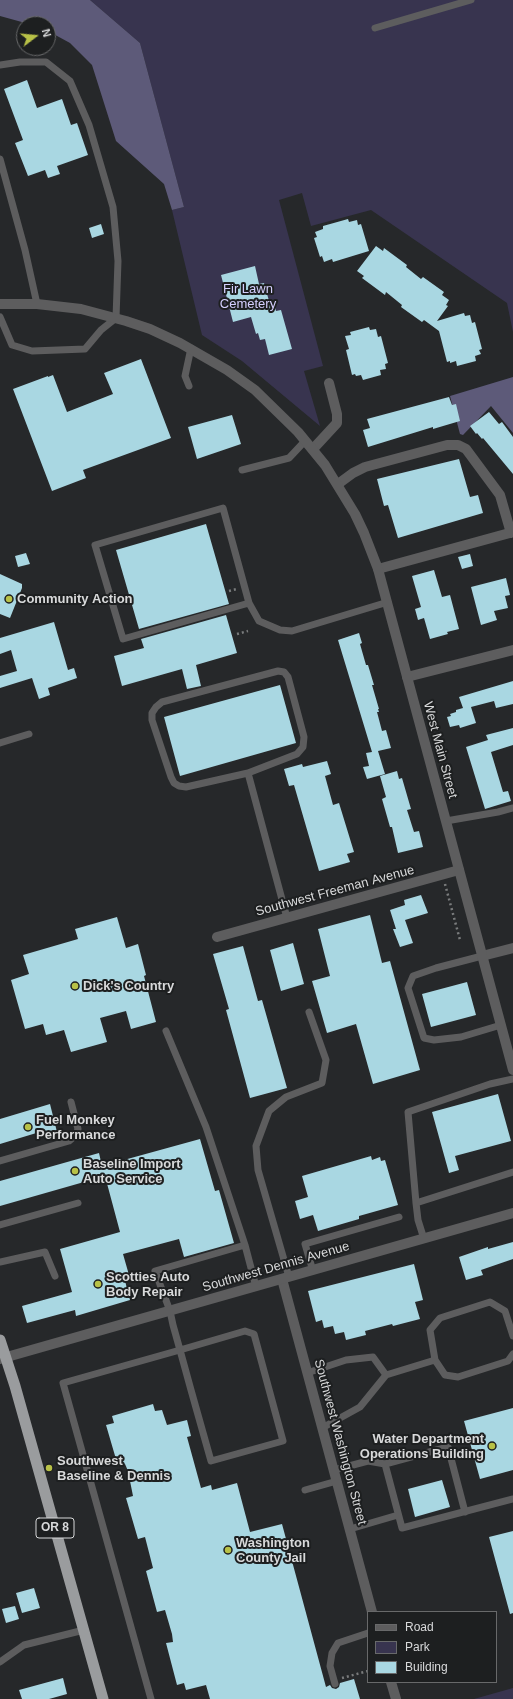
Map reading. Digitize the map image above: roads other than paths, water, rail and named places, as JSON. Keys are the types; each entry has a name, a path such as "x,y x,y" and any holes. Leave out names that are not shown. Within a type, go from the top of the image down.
{"highway":[{"name":"OR 8","path":"0,1340 3,1358 103,1699"}],"street":[{"name":"West Main Street","path":"0,304 37,304 81,310 116,318 150,329 190,348 227,370 255,390 278,411 313,449 338,484 364,533 378,569 388,602 501,1025 510,1045 513,1070"},
{"path":"313,449 337,423 337,414 329,383"},
{"path":"338,484 353,473 365,467 447,445 458,445 466,450 500,495 512,532 378,569"},
{"path":"408,677 513,650"},
{"name":"Southwest Freeman Avenue","path":"217,937 459,870"},
{"path":"482,956 513,948"},
{"name":"Southwest Dennis Avenue","path":"3,1358 513,1213"},
{"name":"Southwest Washington Street","path":"286,1278 322,1428 372,1611"},
{"path":"391,1683 396,1699"}],"lane":[{"path":"375,28 471,0"},
{"path":"0,66 20,62 46,62 70,81 89,125 113,207 118,261 116,318 101,330 85,349 32,351 12,345 0,317"},
{"path":"0,159 25,250 37,304"},
{"path":"189,386 185,376 190,348"},
{"path":"242,470 289,458 305,441"},
{"path":"249,603 123,639 95,545 223,508 249,603 259,621 280,630 292,631 388,602"},
{"path":"278,671 284,672 288,677 304,737 303,747 297,754 248,773 186,787 179,786 174,783 152,720 152,713 156,707 162,702 278,671"},
{"path":"0,743 29,734"},
{"path":"248,773 287,918"},
{"path":"446,821 513,808"},
{"path":"482,956 436,968 413,976 408,988 424,1038 434,1040 461,1037 501,1025"},
{"path":"286,1278 258,1170 256,1146 269,1111 286,1097 322,1083 326,1060 309,1012"},
{"path":"166,1031 206,1127 245,1246 256,1286"},
{"path":"424,1239 418,1220 408,1112 490,1084 513,1079"},
{"path":"0,1161 69,1141 76,1135 78,1129 71,1102"},
{"path":"416,1203 513,1172"},
{"path":"0,1225 78,1203"},
{"path":"313,1270 305,1244 399,1217"},
{"path":"151,1699 63,1383 180,1350 245,1331 254,1334 283,1441 211,1461 180,1350 170,1311 155,1271 245,1246"},
{"path":"0,1262 45,1252 55,1276"},
{"path":"513,1336 505,1311 490,1302 440,1318 430,1330 435,1360 446,1375 458,1377 508,1361 513,1354"},
{"path":"308,1373 346,1360 373,1357 386,1374"},
{"path":"322,1428 360,1407 386,1374 435,1360"},
{"path":"334,1470 368,1461 385,1464 448,1447 465,1512"},
{"path":"385,1464 402,1528 513,1499"},
{"path":"305,1490 337,1481"},
{"path":"350,1529 398,1515"},
{"path":"0,1662 24,1645 84,1630"},
{"path":"337,1682 330,1666 332,1653 338,1643 367,1633"}],"place":[{"name":"Community Action","path":"9,599"},
{"name":"Dick's Country","path":"75,986"},
{"name":"Fuel Monkey Performance","path":"28,1127"},
{"name":"Baseline Import Auto Service","path":"75,1171"},
{"name":"Scotties Auto Body Repair","path":"98,1284"},
{"name":"Water Department Operations Building","path":"492,1446"},
{"name":"Southwest Baseline & Dennis","path":"49,1468"},
{"name":"Washington County Jail","path":"228,1550"}],"park label":[{"name":"Fir Lawn Cemetery","path":"248,296"}]}
